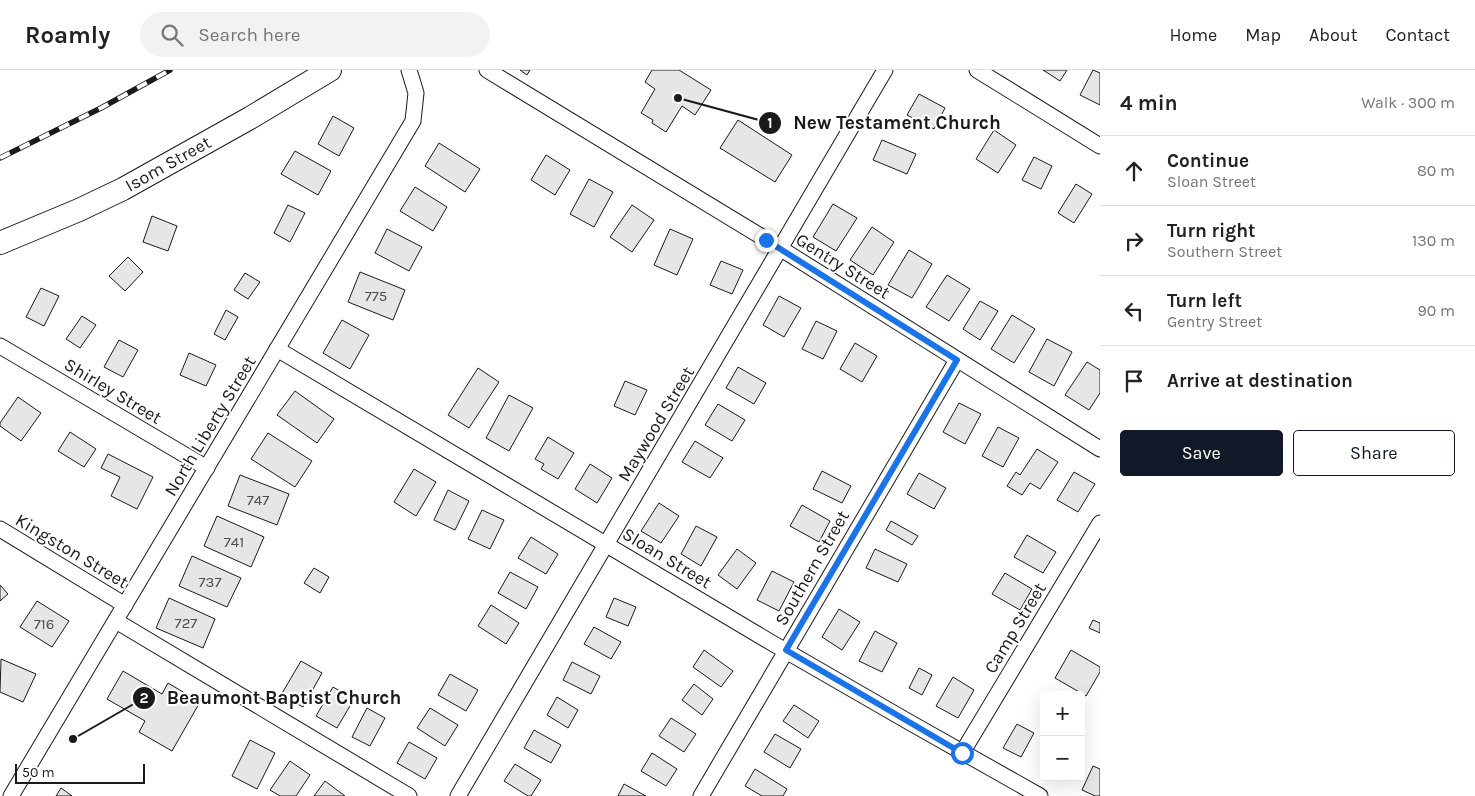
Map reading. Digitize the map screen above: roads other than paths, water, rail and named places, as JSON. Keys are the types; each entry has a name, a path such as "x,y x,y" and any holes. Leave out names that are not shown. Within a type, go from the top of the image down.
{"main road":[{"name":"Isom Street","path":"0,243 79,210 123,189 250,118 330,70"}],"street":[{"name":"North Liberty Street","path":"12,796 413,121 416,93 409,70"},
{"name":"Gentry Street","path":"487,70 781,249 1100,450"},
{"name":"Maywood Street","path":"458,796 885,70"},
{"path":"977,70 1100,146"},
{"name":"Shirley Street","path":"0,346 207,468"},
{"name":"Sloan Street","path":"277,349 962,753 1019,791 1040,796"},
{"name":"Southern Street","path":"701,796 957,360"},
{"name":"Camp Street","path":"962,753 1100,523"},
{"name":"Kingston Street","path":"0,529 125,604"},
{"path":"116,621 409,796"}],"railway":[{"path":"0,158 101,108 170,70"}],"place":[{"name":"New Testament Church","path":"678,98"},
{"name":"Beaumont Baptist Church","path":"73,739"}]}
